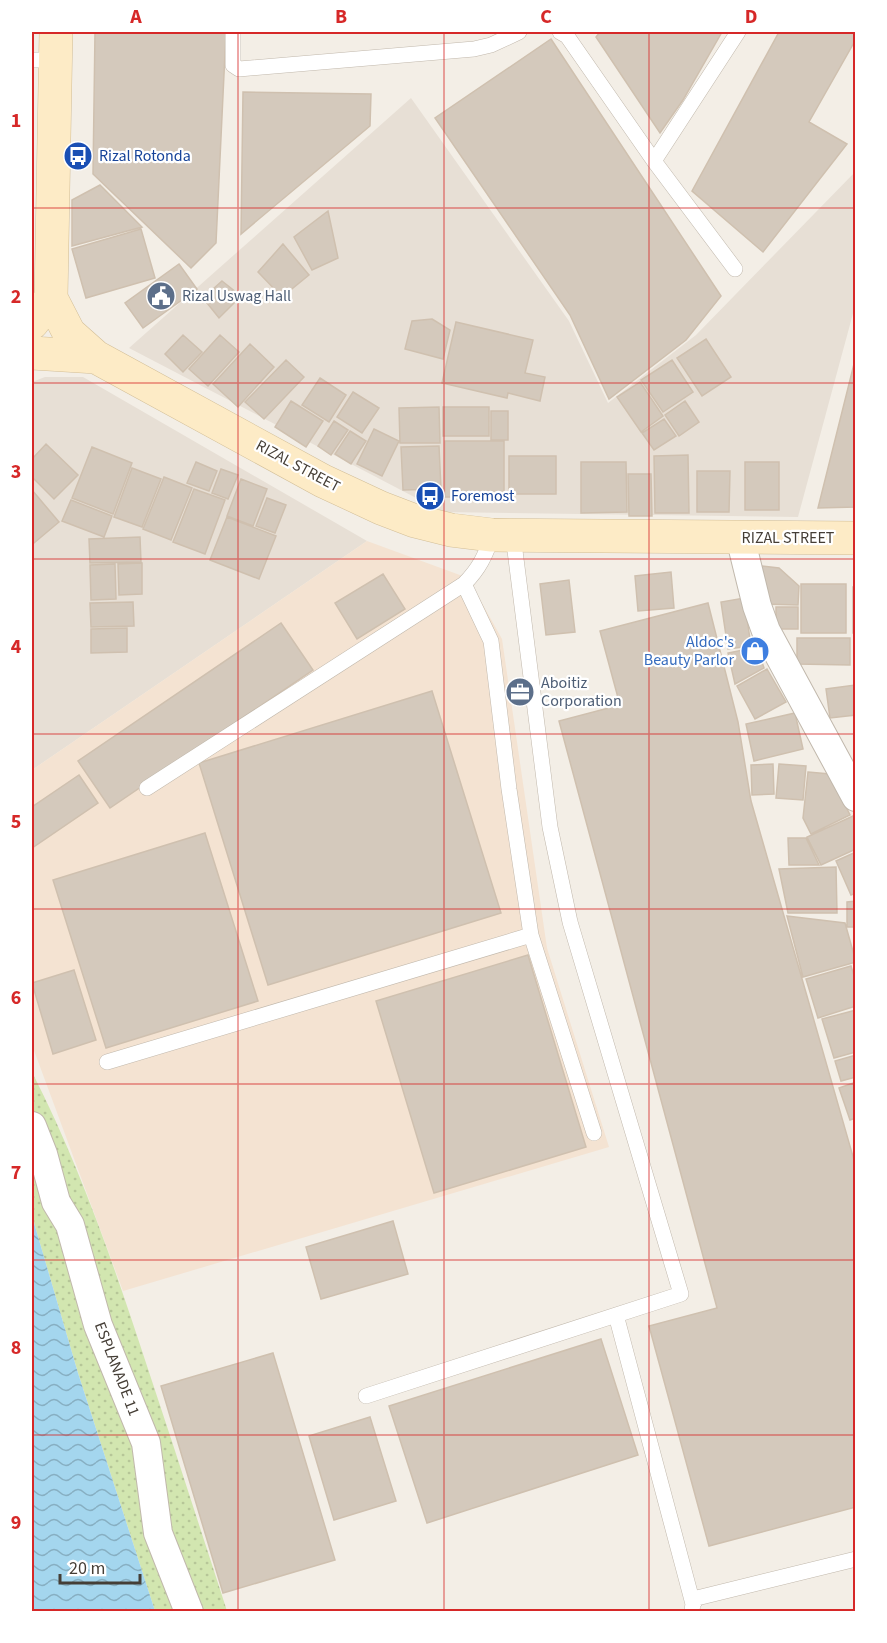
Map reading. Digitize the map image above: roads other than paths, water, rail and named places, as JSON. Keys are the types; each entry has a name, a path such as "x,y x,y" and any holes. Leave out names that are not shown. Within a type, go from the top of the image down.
{"main road":[{"name":"RIZAL STREET","path":"47,51 41,311 96,357 323,481 381,508 415,521 451,530 502,535 855,538"},
{"path":"32,354 96,357"}],"street":[{"path":"740,537 757,606 766,631 855,797"},
{"name":"ESPLANADE 11","path":"32,1128 43,1154 56,1202 70,1225 98,1325 146,1443 158,1533 189,1611"}],"lane":[{"path":"232,32 231,58 233,65 239,69 474,49 491,45 519,32"},
{"path":"654,161 738,32"},
{"path":"566,33 654,161 735,269"},
{"path":"147,788 464,584 475,573 502,535"},
{"path":"366,1396 681,1294 570,922 550,827 502,535"},
{"path":"464,584 490,641 531,935 594,1133"},
{"path":"106,1062 531,935"},
{"path":"616,1315 692,1608"},
{"path":"692,1608 697,1598 855,1559"}],"water":[{"path":"32,1216 78,1373 155,1611 32,1611"}],"place":[{"name":"Rizal Rotonda","path":"78,156"},
{"name":"Rizal Uswag Hall","path":"161,296"},
{"name":"Foremost","path":"430,496"},
{"name":"Aldoc's Beauty Parlor","path":"755,651"},
{"name":"Aboitiz Corporation","path":"520,692"}]}
